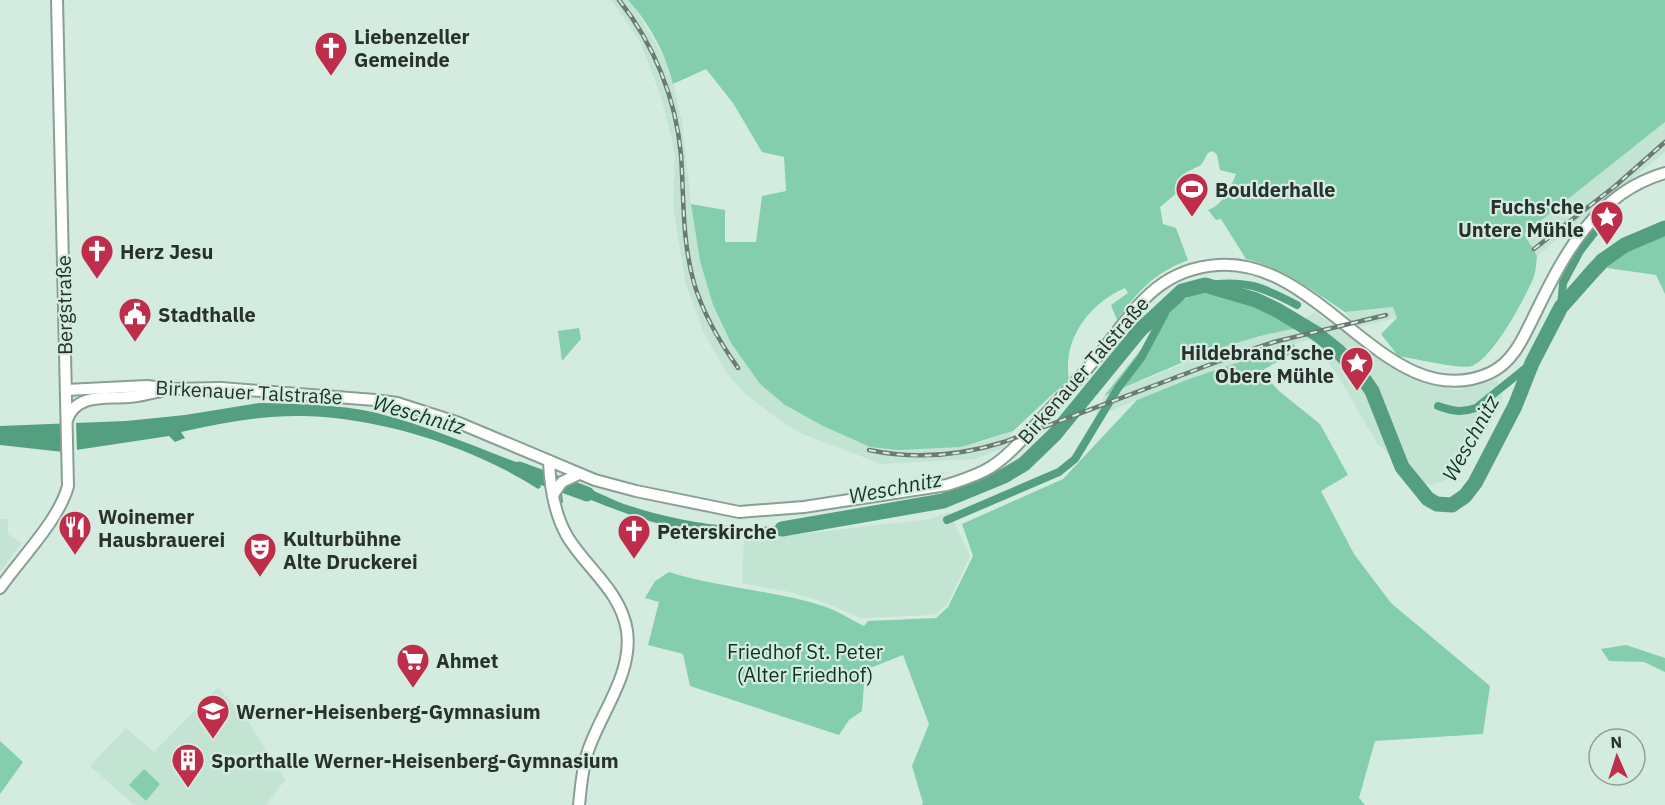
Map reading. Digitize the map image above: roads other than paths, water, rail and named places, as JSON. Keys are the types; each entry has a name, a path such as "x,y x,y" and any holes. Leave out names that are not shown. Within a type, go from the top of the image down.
{"main road":[{"name":"Bergstraße","path":"0,588 55,514 68,486 57,0"},
{"name":"Birkenauer Talstraße","path":"66,390 147,386 171,389 221,388 348,397 397,403 459,423 575,475 636,491 739,512 804,507 947,485 970,478 991,467 1014,447 1079,378 1149,294 1185,272 1220,264 1240,265 1276,275 1300,289 1390,358 1417,374 1446,381 1477,379 1494,372 1512,356 1568,250 1591,220 1627,190 1651,177 1665,173"},
{"path":"66,390 91,399 131,397 171,389"},
{"path":"67,421 70,412 79,404 91,399"},
{"path":"549,463 557,515 567,536 617,601 625,622 628,641 622,673 587,753 579,805"},
{"path":"553,497 562,482 575,475"}],"waterway":[{"path":"1561,307 1563,283 1580,251 1601,224"},
{"name":"Weschnitz","path":"782,529 943,501 1004,476 1024,464 1055,434 1140,330 1182,291 1205,285 1256,300 1277,310 1317,334 1337,350 1361,375 1372,391 1402,467 1428,499 1437,504 1452,505 1465,496 1475,483 1515,406 1532,363 1561,307 1602,261 1625,245 1665,228"},
{"path":"1205,285 1232,283 1253,286 1297,305"},
{"path":"947,520 1059,472 1075,459 1118,388 1141,358 1171,302"},
{"path":"1438,406 1457,411 1476,408 1532,363"},
{"name":"Weschnitz","path":"519,469 587,494"},
{"path":"561,493 562,502"}],"railway":[{"path":"619,0 643,35 668,93 681,155 685,235 694,283 712,327 738,368"},
{"path":"1534,249 1614,187 1665,142"},
{"path":"869,450 921,456 971,451 987,447 1274,342 1386,315"}],"place":[{"name":"Liebenzeller Gemeinde","path":"331,77"},
{"name":"Boulderhalle","path":"1192,218"},
{"name":"Fuchs'che Untere Mühle","path":"1607,246"},
{"name":"Herz Jesu","path":"97,280"},
{"name":"Stadthalle","path":"135,343"},
{"name":"Hildebrand’sche Obere Mühle","path":"1357,392"},
{"name":"Woinemer Hausbrauerei","path":"75,556"},
{"name":"Peterskirche","path":"634,560"},
{"name":"Kulturbühne Alte Druckerei","path":"260,578"},
{"name":"Ahmet","path":"413,689"},
{"name":"Werner-Heisenberg-Gymnasium","path":"213,740"},
{"name":"Sporthalle Werner-Heisenberg-Gymnasium","path":"188,789"}],"park label":[{"name":"Friedhof St. Peter (Alter Friedhof)","path":"805,662"}]}
